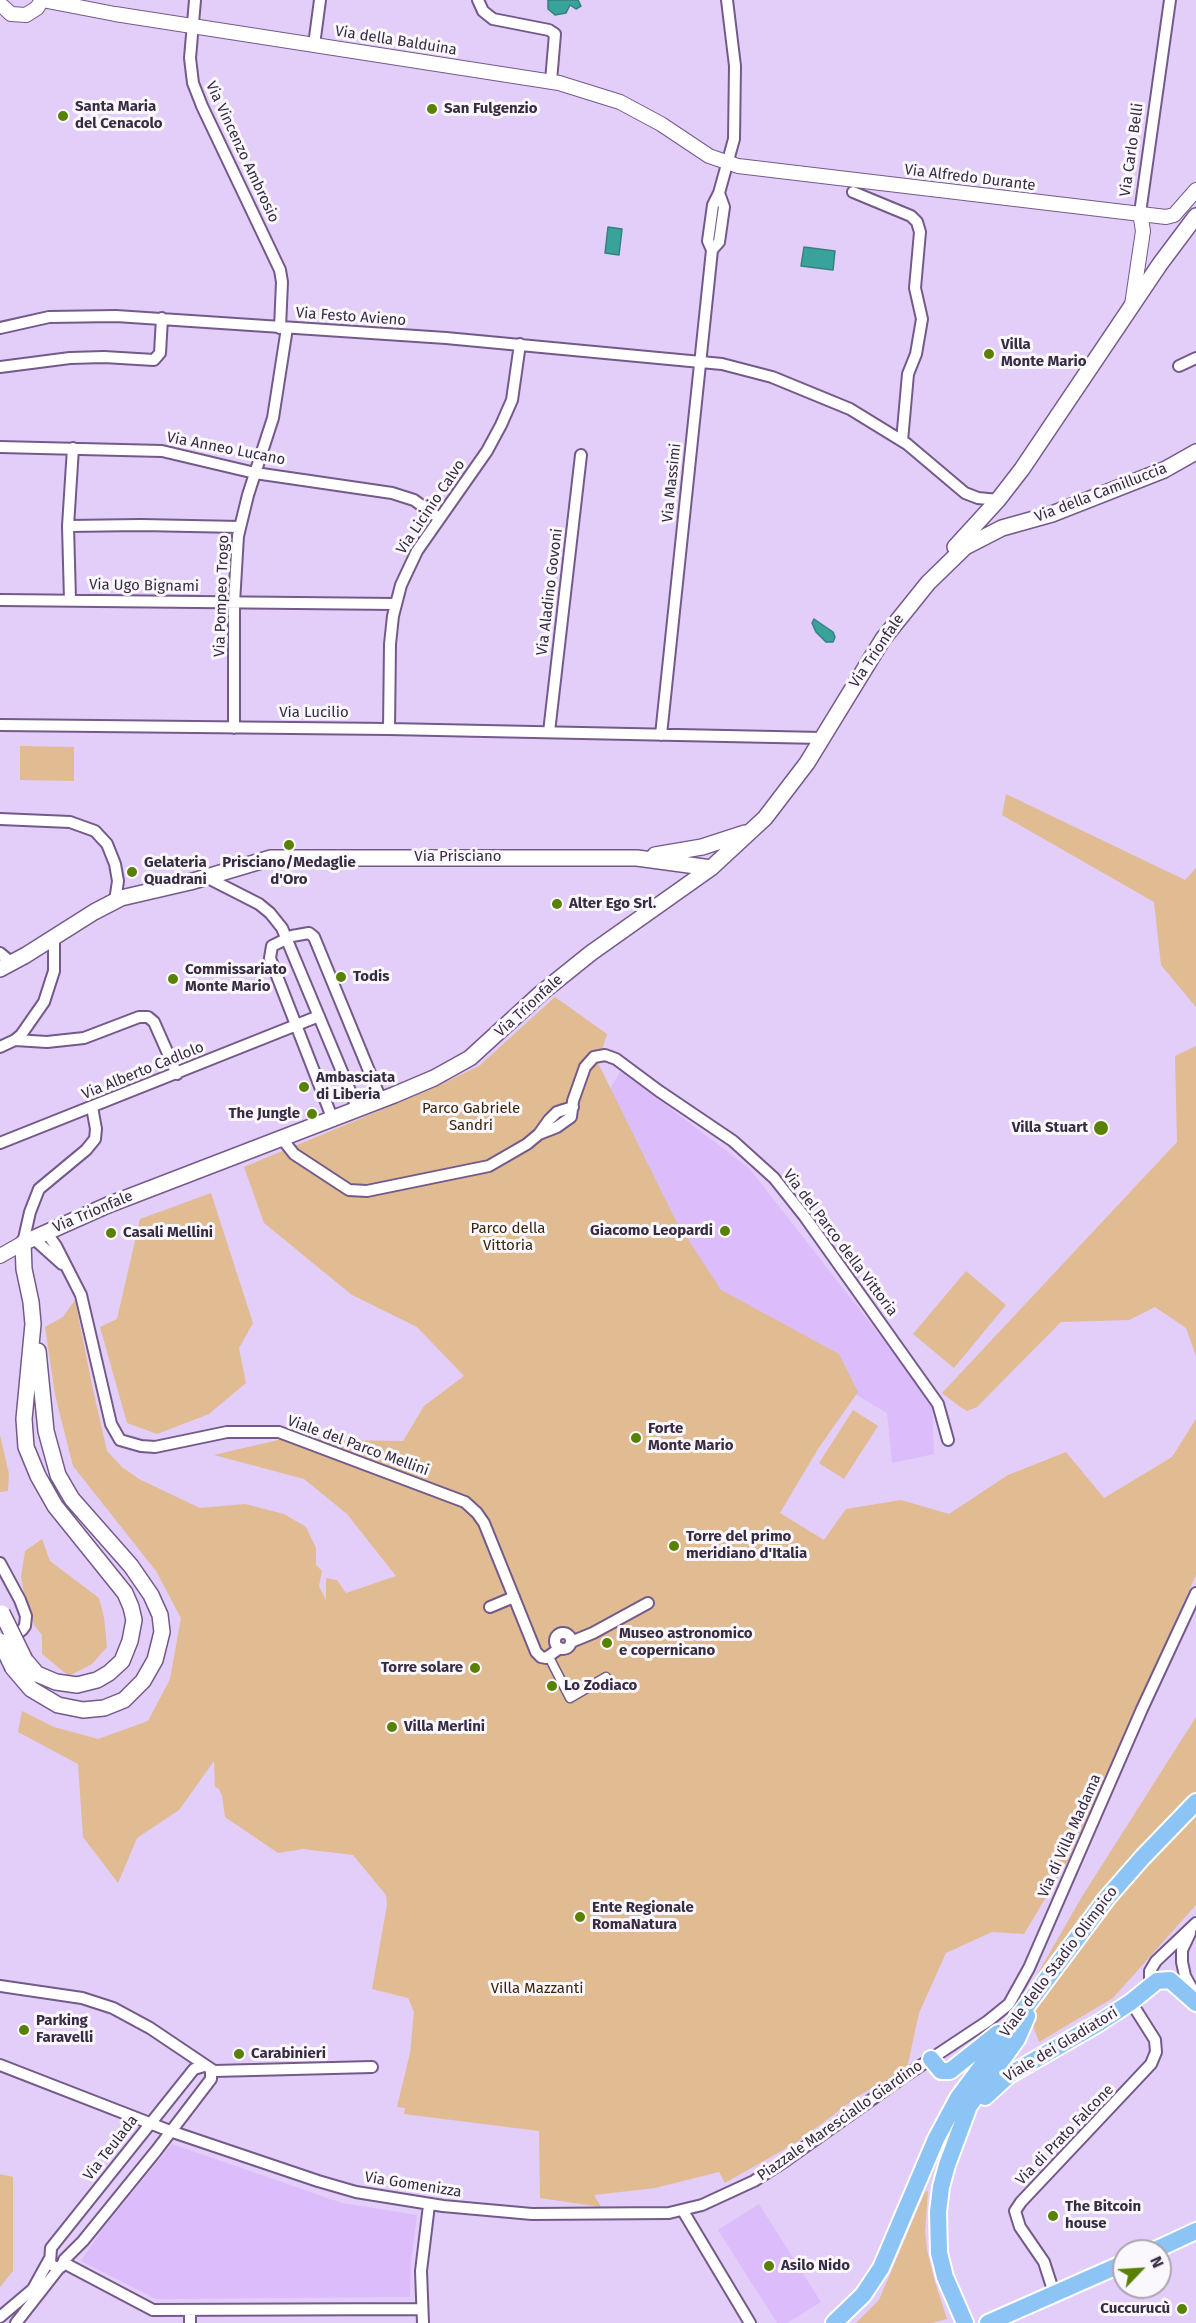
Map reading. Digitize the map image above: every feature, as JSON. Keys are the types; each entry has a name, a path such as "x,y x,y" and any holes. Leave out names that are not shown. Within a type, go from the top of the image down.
{"main road":[{"name":"Via Trionfale","path":"34,1238 108,1205 283,1140 434,1078 470,1058 540,994 591,953 711,868 753,830 788,790 876,648 961,540 998,500 1022,469 1132,305 1196,216"},
{"name":"Via della Camilluccia","path":"1002,528 1052,514 1164,470 1196,452"},
{"name":"Via Trionfale","path":"928,583 970,544 1002,528"},
{"name":"Via Prisciano","path":"637,858 702,847 753,830"},
{"name":"Via Prisciano","path":"4,962 54,938 115,901 261,860 280,857 637,858 711,868"},
{"path":"1,1611 19,1664 31,1689 51,1702 77,1709 104,1708 124,1700 143,1681 155,1659 162,1632 158,1609 145,1586 131,1566 72,1499 58,1475 46,1431 31,1302 23,1264 34,1238"},
{"path":"0,1642 19,1664 56,1682 77,1685 97,1680 114,1670 124,1657 134,1620 125,1593 56,1506 38,1476 26,1447 24,1419 33,1324"},
{"name":"Viale dello Stadio Olimpico","path":"834,2323 863,2295 881,2268 938,2134 958,2098 1118,1884 1196,1802"},
{"path":"1150,1986 1160,1979 1170,1980 1196,2003"},
{"name":"Viale dei Gladiatori","path":"952,2149 983,2100 1000,2082 1100,2023 1150,1986"},
{"path":"931,2059 943,2072 952,2070 990,2040 1029,2004"},
{"path":"965,2323 945,2277 939,2253 937,2233 941,2187 952,2149 971,2102 1023,2028 1029,2004"},
{"path":"1172,2242 1196,2231"},
{"path":"988,2323 1112,2269"}],"street":[{"name":"Via della Balduina","path":"42,0 76,8 550,81 620,102 653,119 704,153 728,164"},
{"path":"0,4 12,14 26,15 37,8 42,0"},
{"name":"Via Vincenzo Ambrosio","path":"195,0 190,64 196,93 282,278 284,328"},
{"path":"314,45 320,0"},
{"path":"478,0 483,11 493,18 549,30 555,34 550,81"},
{"name":"Via Massimi","path":"661,735 712,250 708,241 713,205 719,193 734,139 736,93 727,0"},
{"name":"Via Carlo Belli","path":"1132,305 1143,231 1140,213 1170,0"},
{"name":"Via Alfredo Durante","path":"728,164 1171,217 1196,190"},
{"path":"853,192 911,216 917,222 920,232 915,288 922,319 916,354 908,374 902,441"},
{"name":"Via Festo Avieno","path":"0,327 49,317 162,318 520,344 700,362 747,369 794,385 850,409 902,441 964,493 978,498 998,500"},
{"path":"0,368 70,357 154,360 160,353 162,318"},
{"name":"Via Pompeo Trogo","path":"234,728 236,558 240,527 276,405 284,328"},
{"name":"Via Licinio Calvo","path":"389,729 390,644 395,604 407,569 439,518 487,451 508,412 516,382 520,344"},
{"path":"1179,366 1196,358"},
{"name":"Via Anneo Lucano","path":"0,447 162,451 255,472 402,495 414,500 439,518"},
{"path":"70,600 68,526 73,448"},
{"name":"Via Aladino Govoni","path":"549,732 580,456"},
{"path":"998,500 995,518 1002,528"},
{"path":"68,526 240,527"},
{"name":"Via Ugo Bignami","path":"0,600 395,604"},
{"name":"Via Lucilio","path":"0,725 389,729 822,738"},
{"path":"0,819 70,822 95,831 106,844 116,864 118,881 115,901"},
{"path":"206,877 263,906 279,923 358,1110"},
{"path":"333,1120 269,954 272,946 287,938 306,933 314,938 381,1100"},
{"path":"0,1047 15,1040 34,1018 49,990 55,963 54,938"},
{"name":"Via Alberto Cadlolo","path":"0,1143 319,1016"},
{"path":"15,1040 47,1042 84,1038 139,1017 148,1017 154,1022 177,1074"},
{"name":"Via del Parco della Vittoria","path":"283,1140 294,1154 349,1190 356,1192 489,1166 512,1155 539,1134 565,1123 571,1117 585,1067 594,1057 609,1055 709,1124 757,1161 785,1190 927,1388 940,1408 948,1440"},
{"path":"34,1238 30,1212 39,1189 86,1150 95,1138 92,1107"},
{"name":"Via Trionfale","path":"0,1256 34,1238"},
{"name":"Viale del Parco Mellini","path":"34,1238 66,1266 84,1303 111,1424 120,1440 141,1446 156,1447 227,1432 285,1433 462,1501 471,1507 484,1523 536,1652 543,1658 549,1658"},
{"path":"0,1563 20,1600 26,1620 20,1632 0,1642"},
{"name":"Via di Villa Madama","path":"931,2059 999,2013 1009,2004 1019,1988 1196,1593"},
{"path":"490,1607 514,1597"},
{"path":"606,1677 570,1698 549,1658 560,1648 555,1641 559,1634 569,1635 571,1642 586,1636 648,1603"},
{"path":"1150,1986 1150,1971 1156,1961 1196,1923"},
{"path":"1196,1923 1185,1943 1182,1962 1185,1976 1196,1996"},
{"path":"0,1986 82,1998 113,2008 150,2028 208,2068 222,2072 372,2067"},
{"name":"Via di Prato Falcone","path":"1054,2293 1044,2262 1020,2227 1015,2211 1151,2064 1156,2052 1155,2040 1131,2002"},
{"name":"Piazzale Maresciallo Giardino","path":"683,2211 754,2181 931,2059"},
{"name":"Via Gomenizza","path":"0,2065 170,2131 346,2190 429,2205 532,2214 683,2211"},
{"path":"16,2323 156,2151 211,2079 208,2068"},
{"name":"Via Teulada","path":"0,2317 33,2289 50,2257 51,2248 194,2069 208,2068"},
{"path":"423,2323 422,2259 429,2205"},
{"path":"683,2211 750,2323"},
{"path":"50,2257 58,2253 63,2263 153,2310 421,2309"},
{"path":"190,2310 190,2323"}],"shaded area":[{"path":"548,0 578,0 581,6 576,9 570,5 566,13 555,15 548,9"},
{"path":"608,227 622,229 619,255 605,253"},
{"path":"804,247 835,251 833,270 801,266"},
{"path":"814,619 833,632 835,637 833,642 826,642 816,632 812,623"},
{"name":"Giacomo Leopardi","path":"621,1071 749,1168 932,1402 934,1454 892,1463 887,1413 688,1295 602,1102"},
{"path":"172,2144 342,2203 417,2215 411,2262 410,2297 156,2299 81,2261 104,2227"},
{"name":"Asilo Nido","path":"759,2204 821,2302 787,2323 777,2323 718,2230"}],"green space":[{"path":"20,746 74,747 74,781 20,780"},
{"path":"1006,794 1185,880 1196,868 1196,1007 1161,965 1154,902 1002,815"},
{"path":"555,997 607,1034 598,1063 676,1221 721,1290 839,1354 858,1392 818,1449 780,1513 824,1540 846,1509 901,1500 949,1514 1008,1475 1066,1452 1104,1498 1172,1457 1196,1419 1196,1575 1067,1862 1024,1934 992,1932 946,1953 919,2013 907,2068 860,2095 797,2142 725,2183 719,2172 655,2188 594,2195 601,2207 540,2198 539,2131 404,2114 405,2108 397,2107 410,2053 414,2012 408,1998 372,1989 387,1905 386,1895 353,1855 303,1849 278,1853 225,1817 222,1796 219,1789 215,1787 214,1761 179,1810 137,1838 118,1883 83,1837 78,1764 18,1732 22,1711 54,1727 98,1739 148,1721 170,1679 181,1618 156,1571 73,1466 55,1395 45,1327 63,1317 75,1300 107,1451 122,1467 139,1479 200,1508 245,1504 284,1514 306,1527 316,1548 316,1565 322,1571 319,1586 326,1600 326,1578 337,1580 346,1593 396,1576 347,1514 304,1479 214,1455 282,1439 403,1441 424,1406 464,1376 417,1327 352,1295 264,1223 244,1167 427,1091 479,1066"},
{"path":"1196,1046 1196,1356 1186,1328 1155,1307 1129,1320 1061,1322 977,1407 967,1411 959,1406 942,1393 1177,1142 1175,1056"},
{"path":"211,1193 253,1323 239,1348 246,1383 209,1414 157,1434 127,1423 100,1327 117,1319 140,1219"},
{"path":"966,1271 1006,1305 954,1368 913,1334"},
{"path":"853,1410 878,1426 844,1479 819,1463"},
{"path":"0,1435 9,1474 8,1491 0,1492"},
{"path":"42,1539 50,1561 99,1598 104,1617 107,1647 92,1664 69,1676 42,1654 42,1635 34,1625 25,1599 21,1577 25,1551"},
{"path":"1196,1717 1196,1905 1113,1998 1039,2042 1023,1999 1083,1895"},
{"path":"0,2174 13,2177 13,2271 0,2287"},
{"path":"928,2191 925,2231 927,2250 947,2319 932,2323 856,2323 879,2300 925,2192"}],"place":[{"name":"San Fulgenzio","path":"432,109"},
{"name":"Santa Maria del Cenacolo","path":"63,116"},
{"name":"Villa Monte Mario","path":"989,354"},
{"name":"Prisciano/Medaglie d'Oro","path":"289,845"},
{"name":"Gelateria Quadrani","path":"132,872"},
{"name":"Alter Ego Srl.","path":"557,904"},
{"name":"Todis","path":"341,977"},
{"name":"Commissariato Monte Mario","path":"173,979"},
{"name":"Ambasciata di Liberia","path":"304,1087"},
{"name":"The Jungle","path":"312,1114"},
{"name":"Villa Stuart","path":"1101,1128"},
{"name":"Giacomo Leopardi","path":"725,1231"},
{"name":"Casali Mellini","path":"111,1233"},
{"name":"Forte Monte Mario","path":"636,1438"},
{"name":"Torre del primo meridiano d'Italia","path":"674,1546"},
{"name":"Museo astronomico e copernicano","path":"607,1643"},
{"name":"Torre solare","path":"475,1668"},
{"name":"Lo Zodiaco","path":"552,1686"},
{"name":"Villa Merlini","path":"392,1727"},
{"name":"Ente Regionale RomaNatura","path":"580,1917"},
{"name":"Parking Faravelli","path":"24,2030"},
{"name":"Carabinieri","path":"239,2054"},
{"name":"The Bitcoin house","path":"1053,2216"},
{"name":"Asilo Nido","path":"769,2266"},
{"name":"Cuccurucù","path":"1182,2309"}],"park label":[{"name":"Parco Gabriele Sandri","path":"471,1118"},
{"name":"Parco della Vittoria","path":"508,1238"},
{"name":"Villa Mazzanti","path":"537,1989"}]}
